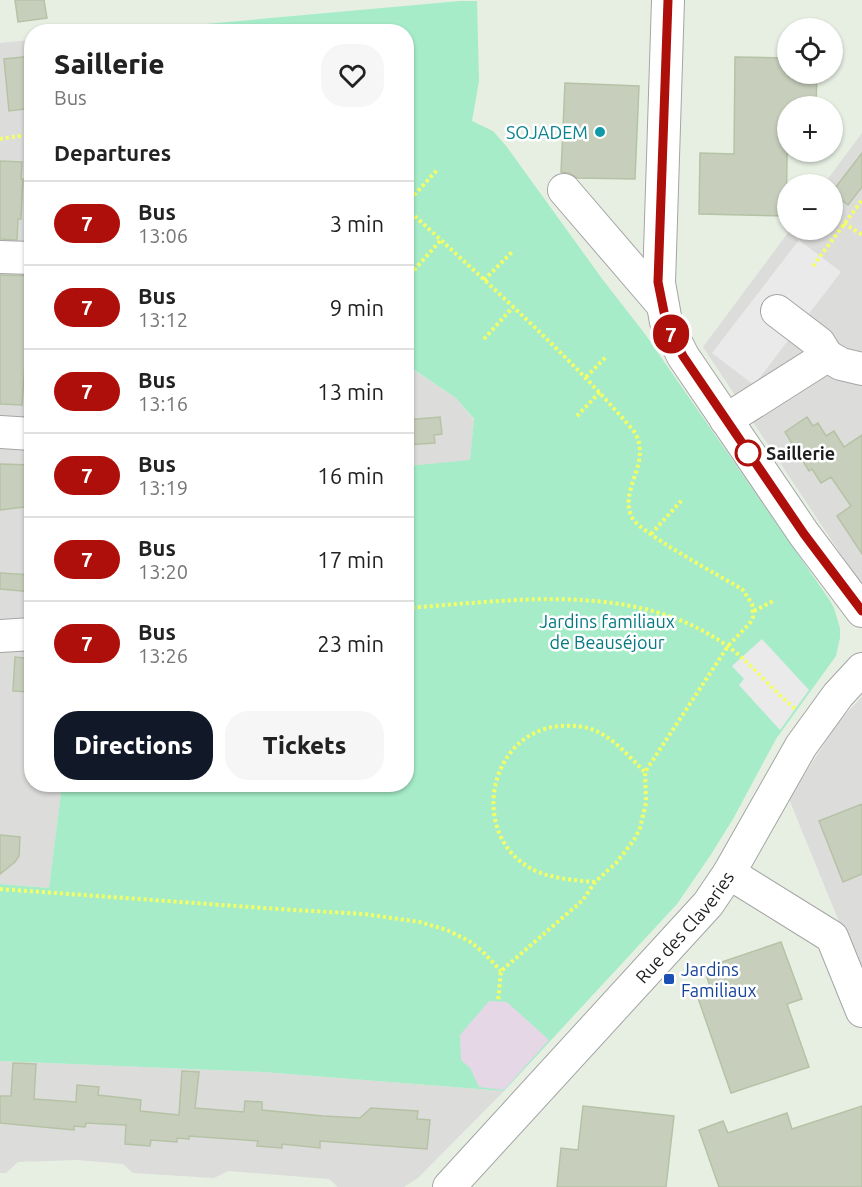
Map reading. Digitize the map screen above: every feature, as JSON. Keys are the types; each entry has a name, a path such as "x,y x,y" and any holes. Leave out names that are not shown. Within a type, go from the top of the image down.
{"street":[{"path":"668,0 658,282 666,322 683,356 726,420 804,534 862,611"},
{"path":"564,190 661,303"},
{"path":"0,257 24,258"},
{"path":"777,311 819,344 827,356 841,364 862,369"},
{"path":"726,420 827,356"},
{"path":"0,432 24,434"},
{"path":"0,636 24,634"},
{"name":"Rue des Claveries","path":"449,1187 474,1174 708,904 729,873 801,746 838,695 862,669"},
{"path":"729,873 832,937 862,1011"}],"path":[{"path":"0,140 24,136"},
{"path":"414,197 438,169"},
{"path":"813,266 862,200"},
{"path":"414,214 586,377 638,437 641,451 628,507 633,521 742,589 749,598 754,611 750,623 728,646 645,772 646,803 640,828 627,851 595,882 583,900 501,971 498,1002"},
{"path":"844,223 862,235"},
{"path":"414,270 441,240"},
{"path":"484,280 513,250"},
{"path":"484,339 513,307"},
{"path":"586,377 606,357"},
{"path":"577,416 600,392"},
{"path":"651,534 682,500"},
{"path":"414,607 553,598 624,604 657,613 708,633 728,646 802,714"},
{"path":"754,611 775,600"},
{"path":"595,882 543,874 520,861 510,851 497,828 493,809 493,789 502,764 510,752 531,735 550,728 570,726 596,731 607,737 645,772"},
{"path":"0,888 364,914 420,922 469,941 501,971"}],"shaded area":[{"path":"24,41 24,792 61,792 49,888 0,884 0,43"},
{"path":"862,133 862,586 703,347 783,240 843,240 843,174 831,174 840,162 843,162 843,158"},
{"path":"799,240 841,272 754,385 712,353"},
{"path":"414,370 456,398 474,420 470,461 414,465"},
{"path":"762,639 809,690 780,730 739,685 744,679 732,666"},
{"path":"862,697 862,978 789,799 838,722"},
{"path":"489,1001 507,1002 549,1040 504,1090 479,1087 470,1068 461,1060 460,1035"},
{"path":"0,1061 263,1072 504,1091 418,1178 404,1187 338,1187 329,1179 228,1171 214,1178 133,1173 123,1164 77,1160 18,1162 6,1173 0,1173"}],"green space":[{"name":"Jardins familiaux de Beauséjour","path":"477,1 479,81 472,121 493,131 507,147 645,334 829,599 840,628 836,656 776,739 733,819 677,904 504,1091 263,1072 0,1061 0,884 49,888 61,792 414,792 414,465 470,460 474,419 456,398 414,370 414,24 205,24"}],"building":[{"path":"15,0 44,0 47,18 18,22"},
{"path":"24,57 24,109 9,111 4,59"},
{"path":"735,57 777,58 777,84 817,84 816,96 777,96 777,162 787,162 787,174 777,174 777,216 699,214 700,153 734,154"},
{"name":"SOJADEM","path":"565,83 639,86 635,179 577,178 569,173 561,172"},
{"path":"862,153 862,187 848,205 843,201 843,178"},
{"path":"0,161 22,162 21,219 18,219 17,240 0,239"},
{"path":"0,275 24,276 22,405 0,404"},
{"path":"440,417 442,434 434,435 435,443 414,444 414,419"},
{"path":"807,417 813,426 818,423 826,436 834,431 844,447 862,435 862,554 837,516 851,506 831,477 821,483 812,469 809,471 785,432"},
{"path":"0,464 24,465 24,507 0,510"},
{"path":"0,573 24,574 24,591 0,589"},
{"path":"15,657 24,658 24,692 13,691"},
{"path":"862,804 862,874 843,882 819,821"},
{"path":"0,835 20,837 19,856 0,874"},
{"path":"781,942 802,999 787,1004 809,1067 731,1093 698,998 712,993 704,968"},
{"path":"13,1063 36,1064 34,1099 76,1102 77,1085 99,1087 98,1095 141,1100 140,1111 179,1115 182,1071 199,1072 195,1108 244,1112 245,1101 262,1102 262,1110 360,1118 371,1108 418,1111 417,1119 430,1120 427,1149 320,1141 320,1148 282,1144 282,1148 257,1146 258,1141 189,1136 189,1139 177,1138 177,1142 151,1140 150,1146 125,1144 126,1125 86,1123 85,1127 74,1126 74,1130 0,1123 0,1096 11,1096"},
{"path":"583,1106 674,1116 666,1187 557,1187 561,1148 578,1150"},
{"path":"862,1106 862,1187 719,1187 699,1130 723,1121 728,1133 787,1113 792,1129"}],"bus line":[{"name":"7","path":"668,0 658,282 666,322 683,356 804,534 862,611"}],"place":[{"name":"SOJADEM","path":"600,132"},
{"name":"Saillerie","path":"748,453"},
{"name":"Jardins Familiaux","path":"669,979"}]}
